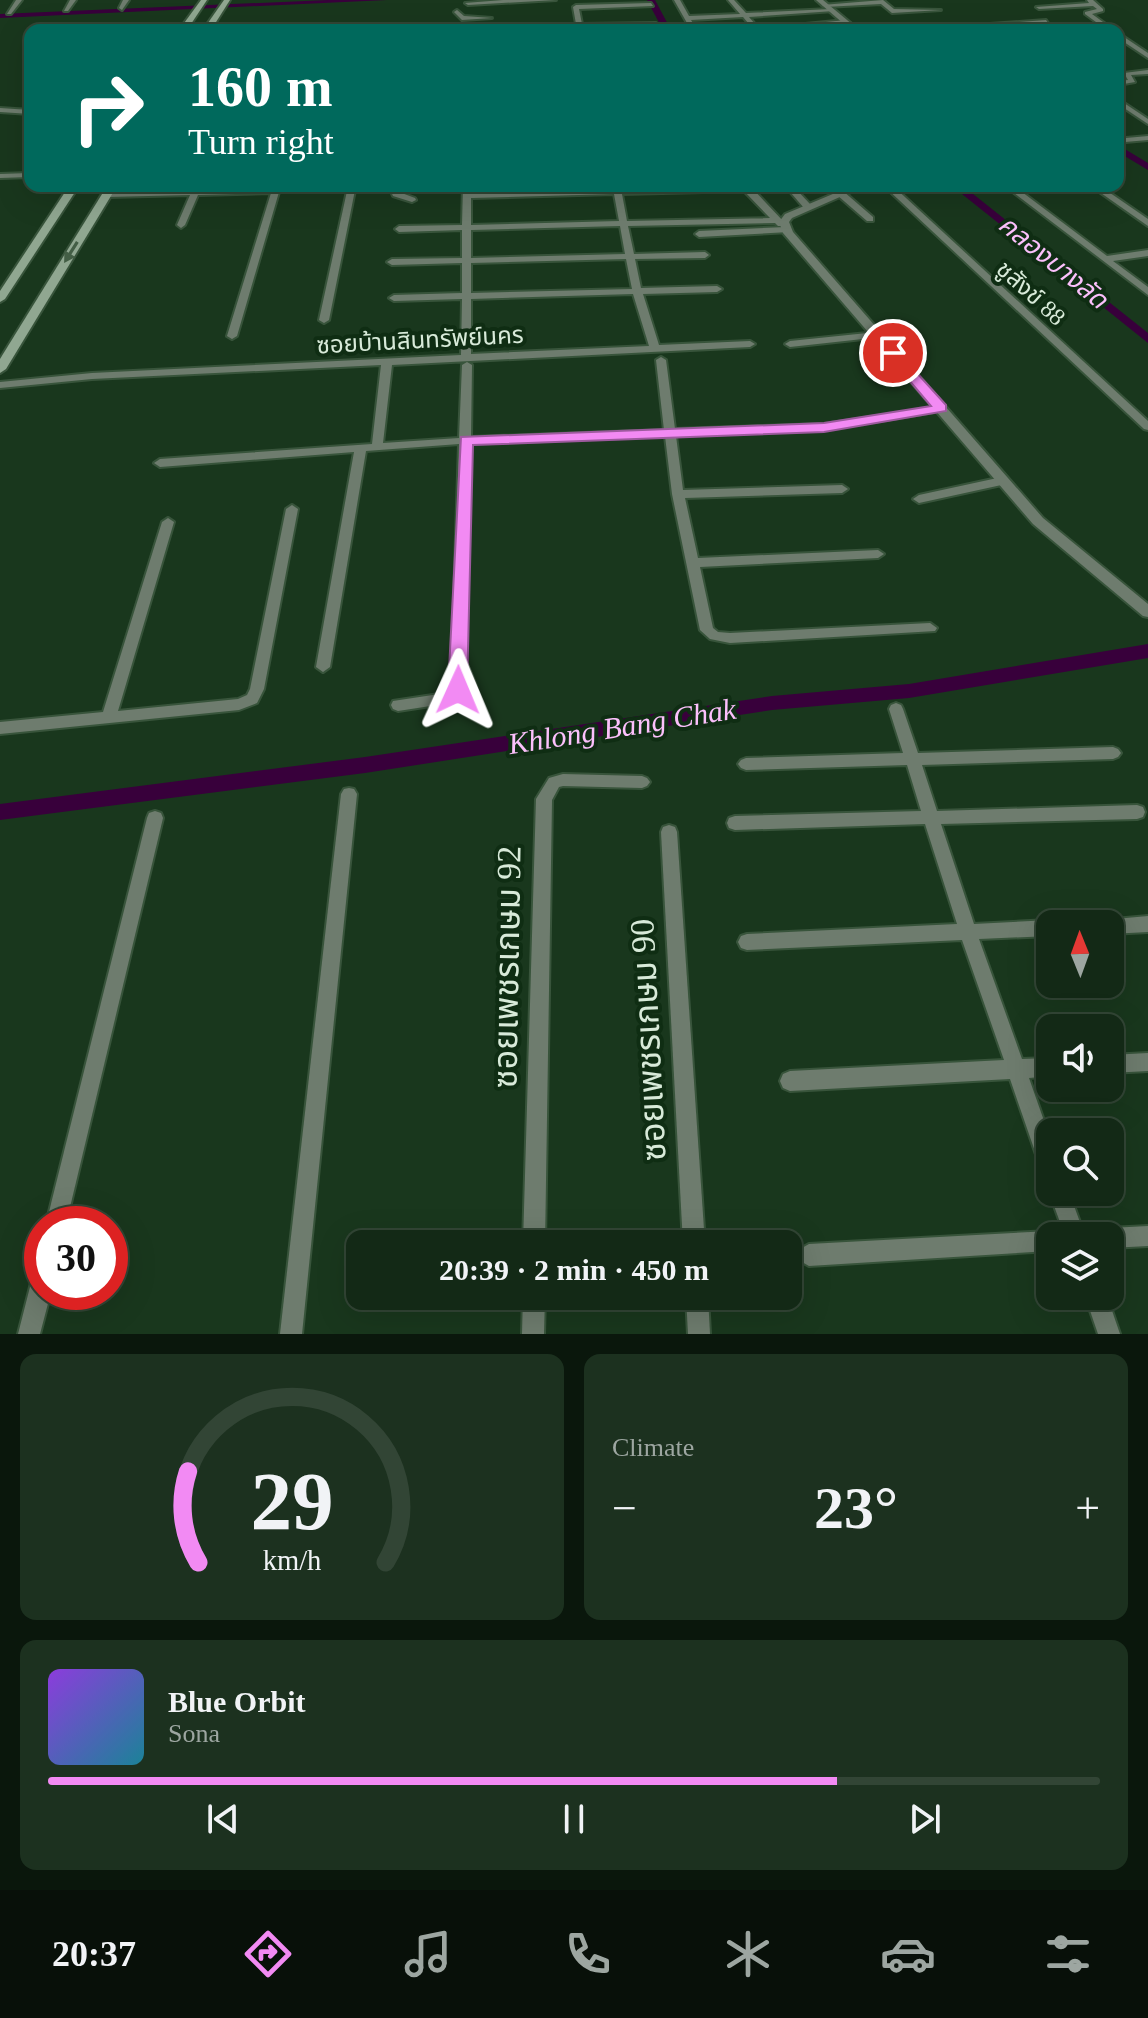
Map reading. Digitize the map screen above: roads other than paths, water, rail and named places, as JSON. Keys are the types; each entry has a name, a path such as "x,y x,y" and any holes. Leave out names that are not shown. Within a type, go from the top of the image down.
{"main road":[{"path":"212,24 226,0"},
{"path":"187,24 203,1"},
{"path":"0,299 70,192"},
{"path":"0,372 109,192"}],"street":[{"path":"66,10 73,0"},
{"path":"122,8 126,0"},
{"path":"468,3 553,0"},
{"path":"677,0 691,24"},
{"path":"731,0 752,24"},
{"path":"485,1 489,24"},
{"path":"688,18 807,12 825,5 881,1 892,11 938,10"},
{"path":"1039,7 1092,2 1101,10 1087,13 1103,24"},
{"path":"0,7 17,3"},
{"path":"9,13 17,3"},
{"path":"578,24 576,7 651,5"},
{"path":"825,5 848,24"},
{"path":"800,6 807,12"},
{"path":"457,12 462,18 489,18"},
{"path":"814,24 846,22"},
{"path":"1012,24 1046,22"},
{"path":"1124,39 1148,56"},
{"path":"1124,82 1133,81 1126,74 1148,72"},
{"path":"1124,104 1136,105"},
{"path":"1124,107 1148,124"},
{"path":"0,110 24,112"},
{"path":"1137,128 1148,124"},
{"path":"1124,140 1148,138"},
{"path":"0,176 24,175"},
{"path":"152,192 211,192"},
{"path":"232,336 275,192"},
{"path":"324,320 351,192"},
{"path":"394,192 412,200"},
{"path":"398,705 450,698 458,690 466,441 467,192"},
{"path":"618,192 637,291 658,354 678,494 707,630 715,636 930,628"},
{"path":"751,192 1002,481 1062,543 1148,612"},
{"path":"794,192 807,206"},
{"path":"782,226 788,216 843,192"},
{"name":"ชูสังข์ 88","path":"894,192 1148,427"},
{"path":"1017,192 1148,292"},
{"path":"1104,192 1146,220"},
{"path":"181,225 195,193"},
{"path":"840,193 870,219"},
{"path":"399,229 624,223 782,226"},
{"path":"699,234 782,226"},
{"path":"1106,259 1148,253"},
{"path":"392,262 705,255"},
{"path":"394,298 717,289"},
{"path":"790,344 877,335"},
{"name":"ซอยบ้านสินทรัพย์นคร","path":"53,378 387,361 658,354 750,344"},
{"path":"377,446 387,361"},
{"path":"0,372 53,378"},
{"path":"0,385 53,378"},
{"path":"160,463 466,441 824,427 941,408"},
{"path":"323,667 361,447"},
{"path":"919,499 1002,481"},
{"path":"678,494 842,489"},
{"path":"0,728 239,704 252,699 257,689 292,509"},
{"path":"108,718 168,522"},
{"path":"692,563 878,554"},
{"path":"896,709 1036,1127"},
{"path":"746,764 1113,753"},
{"name":"ซอยเพชรเกษม 92","path":"534,1230 544,799 554,782 563,780 642,782"},
{"path":"291,1334 349,794"},
{"path":"735,823 1137,812"},
{"path":"60,1206 155,818"},
{"name":"ซอยเพชรเกษม 90","path":"669,832 693,1230"},
{"path":"1124,925 1148,924"},
{"path":"747,942 1036,929"},
{"path":"1124,1063 1148,1062"},
{"path":"790,1081 1036,1068"},
{"path":"1124,1237 1148,1236"},
{"path":"809,1255 1036,1242"},
{"path":"29,1334 35,1310"},
{"path":"533,1334 534,1310"},
{"path":"698,1310 699,1334"},
{"path":"1101,1310 1109,1334"}],"waterway":[{"path":"0,16 383,0"},
{"name":"คลองบางลัด","path":"651,0 664,24"},
{"path":"1124,152 1148,167"},
{"name":"คลองบางลัด","path":"964,192 1148,339"},
{"name":"Khlong Bang Chak","path":"0,812 365,765 772,703 909,691 1148,651"}]}
